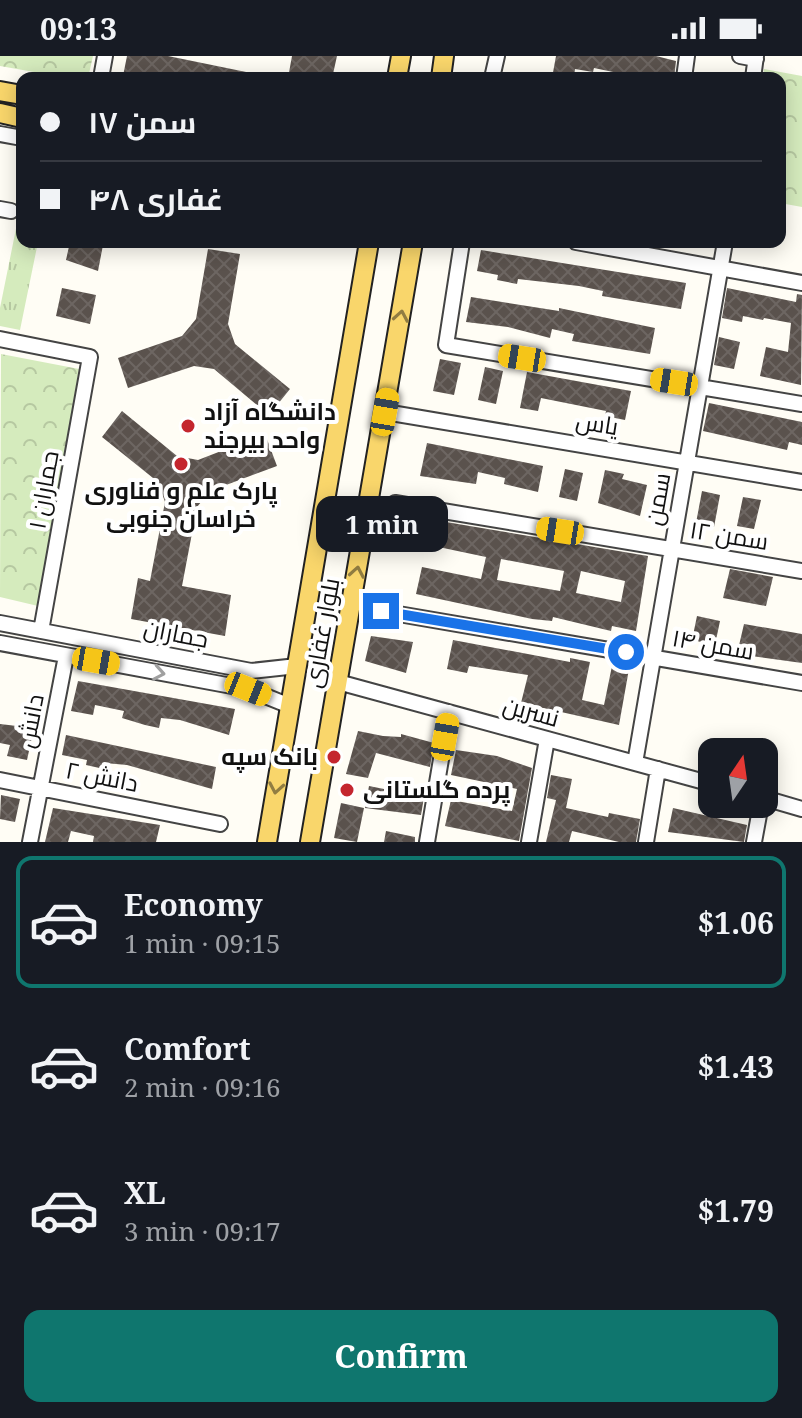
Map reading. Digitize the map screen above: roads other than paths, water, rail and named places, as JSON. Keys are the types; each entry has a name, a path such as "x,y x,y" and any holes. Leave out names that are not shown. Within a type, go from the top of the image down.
{"main road":[{"name":"بلوار غفاری","path":"267,842 368,248"},
{"name":"بلوار غفاری","path":"310,842 412,248"},
{"path":"322,519 365,527"}],"street":[{"path":"740,56 756,58"},
{"path":"461,248 446,345 802,404"},
{"path":"636,248 657,250 720,268 802,283"},
{"name":"سمن","path":"635,763 724,248"},
{"name":"جماران ۱","path":"0,339 90,357 41,631"},
{"name":"یاس","path":"385,412 802,482"},
{"name":"سمن ۱۲","path":"395,503 802,571"},
{"name":"سمن ۱۴","path":"381,611 802,683"},
{"name":"جماران","path":"0,623 251,671 297,666"},
{"name":"جماران","path":"0,643 248,689 290,706"},
{"name":"دانش","path":"30,842 66,656"},
{"path":"215,683 219,665"},
{"name":"نسرین","path":"338,682 698,780"},
{"path":"427,842 449,712"},
{"path":"529,842 547,739"},
{"path":"646,842 658,769"},
{"name":"دانش ۲","path":"0,780 220,824"},
{"path":"778,802 802,809"},
{"path":"754,842 758,818"}],"place":[{"name":"دانشگاه آزاد واحد بیرجند","path":"188,426"},
{"name":"پارک علم و فناوری خراسان جنوبی","path":"181,464"},
{"name":"بانک سپه","path":"334,757"},
{"name":"پرده گلستانی","path":"347,790"}]}
